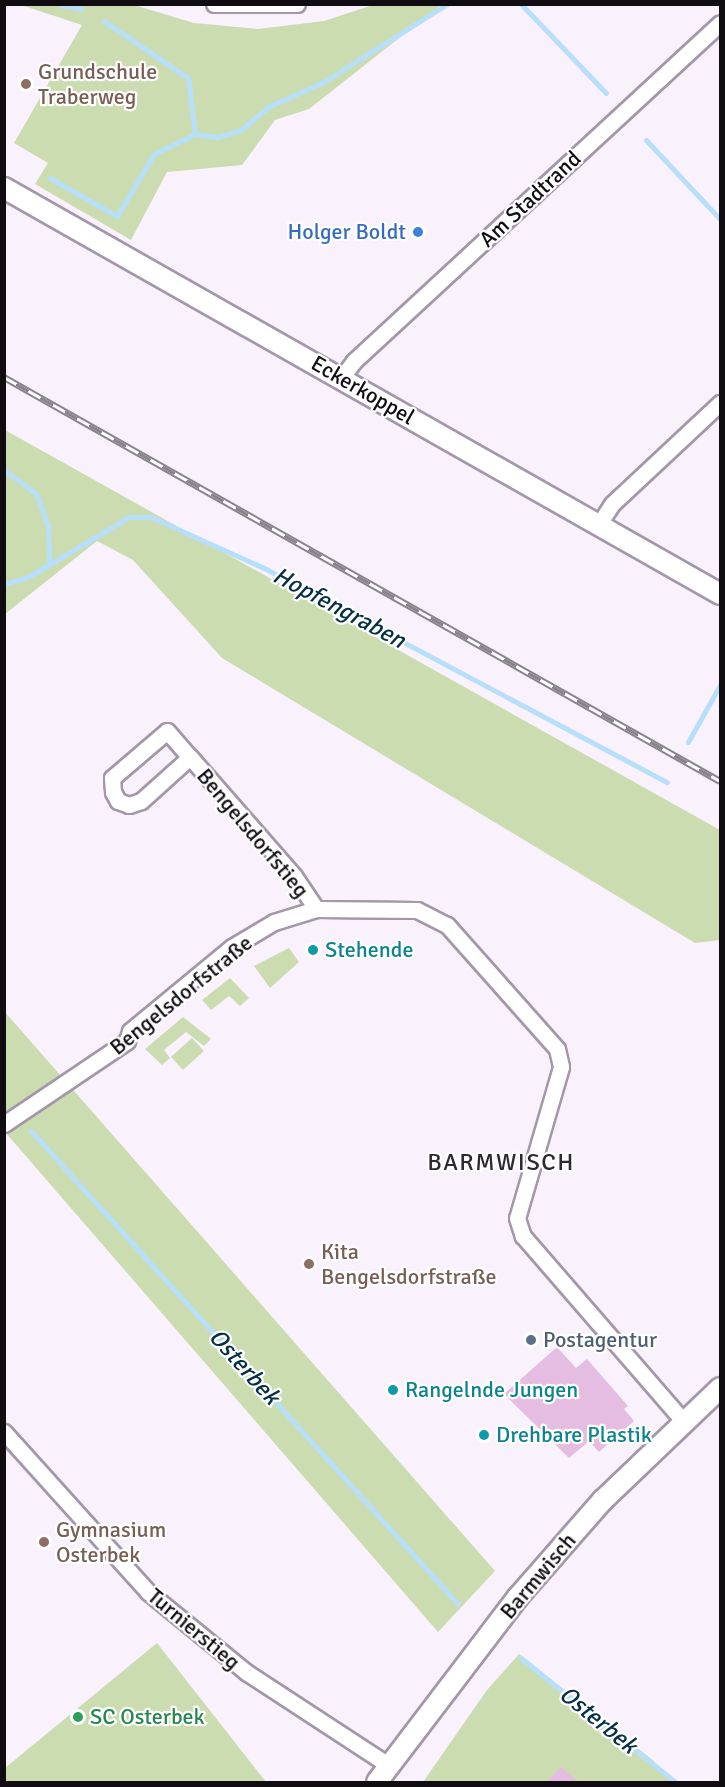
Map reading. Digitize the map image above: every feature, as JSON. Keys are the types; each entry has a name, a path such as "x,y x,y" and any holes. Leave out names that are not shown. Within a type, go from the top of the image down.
{"street":[{"path":"214,4 297,4"},
{"name":"Am Stadtrand","path":"342,377 354,361 720,23"},
{"name":"Eckerkoppel","path":"4,188 342,377 720,594"},
{"path":"599,524 612,504 720,403"},
{"name":"Bengelsdorfstieg","path":"190,757 141,801 129,805 118,801 113,792 112,778 167,731 190,757 294,876 316,909"},
{"name":"Bengelsdorfstraße","path":"4,1124 127,1041 130,1031 232,947 274,922 316,909 417,910 447,926 557,1049 561,1067 517,1218 523,1236 684,1422"},
{"name":"Barmwisch","path":"378,1782 388,1765 518,1597 603,1500 720,1388"},
{"name":"Turnierstieg","path":"4,1432 148,1592 246,1672 388,1765"}],"green space":[{"path":"21,5 134,5 194,23 258,29 324,21 373,5 441,5 309,109 275,120 242,165 167,172 131,240 35,184 48,163 14,143 82,25"},
{"path":"5,430 720,830 720,940 695,943 222,658 133,560 97,541 5,614"},
{"path":"289,948 299,962 270,988 254,966"},
{"path":"230,978 249,998 240,1006 229,996 211,1010 202,1000"},
{"path":"4,1011 495,1571 438,1632 5,1132"},
{"path":"183,1017 211,1039 204,1046 186,1032 164,1050 170,1058 162,1065 145,1049"},
{"path":"192,1038 204,1051 183,1070 171,1057"},
{"path":"157,1643 266,1782 5,1782 5,1768"},
{"path":"519,1654 677,1782 423,1782 487,1690"}],"building":[{"path":"557,1347 576,1368 587,1359 628,1406 624,1409 634,1421 599,1452 589,1441 569,1458 504,1394"},
{"path":"561,1767 578,1782 547,1782"}],"waterway":[{"path":"59,4 81,9"},
{"path":"50,178 117,216 154,154 195,134 217,137 241,130 270,106 322,83 447,4"},
{"name":"Hopfengraben","path":"521,4 606,93"},
{"path":"104,21 188,78 195,134"},
{"name":"Hopfengraben","path":"646,140 720,219"},
{"path":"4,470 36,493 48,526 49,562"},
{"name":"Hopfengraben","path":"4,584 28,577 129,517 151,517 266,569 667,782"},
{"name":"Hopfengraben","path":"688,742 720,685"},
{"name":"Osterbek","path":"31,1131 458,1604"},
{"name":"Osterbek","path":"521,1658 675,1782"}],"railway":[{"path":"4,377 720,781"}],"place":[{"name":"Grundschule Traberweg","path":"26,84"},
{"name":"Holger Boldt","path":"418,232"},
{"name":"Stehende","path":"313,950"},
{"name":"Kita Bengelsdorfstraße","path":"309,1264"},
{"name":"Postagentur","path":"531,1340"},
{"name":"Rangelnde Jungen","path":"393,1390"},
{"name":"Drehbare Plastik","path":"484,1435"},
{"name":"Gymnasium Osterbek","path":"44,1542"},
{"name":"SC Osterbek","path":"78,1717"}],"district":[{"name":"BARMWISCH","path":"501,1163"}]}
